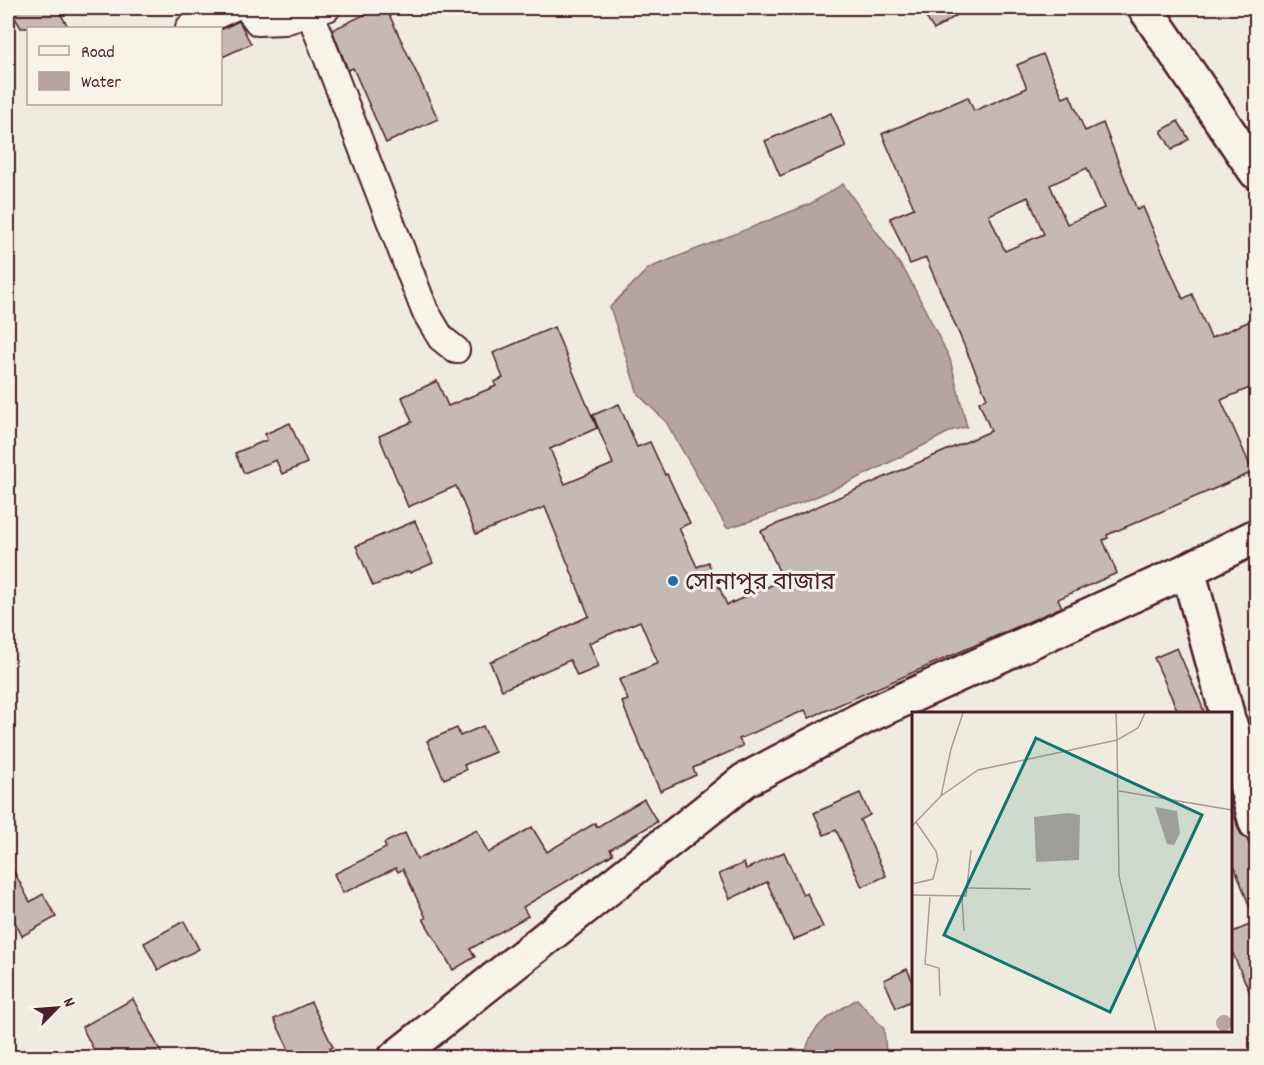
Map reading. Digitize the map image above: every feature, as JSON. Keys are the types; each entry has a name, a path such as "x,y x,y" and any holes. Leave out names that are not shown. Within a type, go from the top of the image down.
{"main road":[{"path":"1145,8 1257,172"},
{"path":"395,1058 745,780 867,716 1188,570 1257,536"},
{"path":"1188,570 1226,712"},
{"path":"1231,728 1257,823"}],"street":[{"path":"191,27 232,8"},
{"path":"247,8 258,22 284,21 319,10 425,311 441,338 456,350"}],"water":[{"path":"843,184 908,276 950,359 967,427 953,430 871,472 786,509 727,528 666,422 638,394 610,307 649,268 810,204"},
{"path":"857,999 884,1029 886,1053 880,1057 806,1057 807,1046 816,1029"}],"building":[{"path":"9,8 57,8 68,27 27,27 21,28"},
{"path":"378,8 386,8 438,119 386,143 353,68 348,70 332,30"},
{"path":"920,8 968,8 934,30"},
{"path":"239,21 251,44 222,57 222,29"},
{"path":"1043,54 1063,98 1070,95 1085,131 1103,123 1137,210 1143,207 1183,299 1192,294 1211,338 1257,318 1257,385 1221,400 1253,472 1107,535 1108,538 1103,540 1117,573 1058,599 1062,607 809,718 805,710 739,739 743,746 693,768 696,775 660,791 622,702 628,700 619,680 658,663 640,621 589,643 599,667 577,676 570,660 502,690 490,662 589,616 545,507 476,534 456,486 408,507 379,436 412,422 402,397 437,381 448,406 496,386 494,382 503,378 493,353 554,327 597,428 550,449 565,484 613,464 593,415 619,404 637,447 650,442 690,523 679,528 697,567 708,562 727,605 783,580 761,531 991,431 979,402 987,398 926,258 910,264 890,218 914,208 882,134 968,97 974,111 1027,88 1017,65","holes":["1087,168 1104,208 1067,224 1050,185","1028,197 1044,234 1005,251 989,215"]},
{"path":"831,113 846,147 780,176 765,141"},
{"path":"1178,121 1189,139 1172,150 1161,131"},
{"path":"290,423 307,463 282,474 276,460 244,473 235,453 267,440 265,434"},
{"path":"415,521 433,563 373,586 356,546"},
{"path":"1177,648 1204,712 1178,712 1154,658"},
{"path":"483,726 495,752 464,765 466,770 444,779 427,741 457,728 460,736"},
{"path":"860,793 870,815 860,820 886,876 862,887 836,830 824,835 814,813"},
{"path":"644,799 657,822 610,849 613,854 523,907 528,916 470,949 475,957 453,970 423,919 426,918 403,869 398,872 396,868 343,893 334,874 386,848 384,843 405,833 417,859 477,830 488,853 532,827 547,852 595,823 597,827"},
{"path":"1231,801 1238,828 1242,836 1247,839 1257,863 1257,921 1255,921 1231,858"},
{"path":"784,852 803,895 807,893 823,927 793,940 767,882 730,899 719,874 744,863 746,869"},
{"path":"8,860 30,902 43,894 56,917 22,936 8,908"},
{"path":"184,921 199,949 158,970 144,943"},
{"path":"1257,922 1257,1009 1231,949 1231,933"},
{"path":"907,969 912,980 912,1000 896,1008 884,980"},
{"path":"133,999 164,1058 98,1058 82,1027"},
{"path":"311,1002 333,1047 311,1058 293,1058 274,1019"}],"place":[{"name":"সোনাপুর বাজার","path":"673,581"}]}
